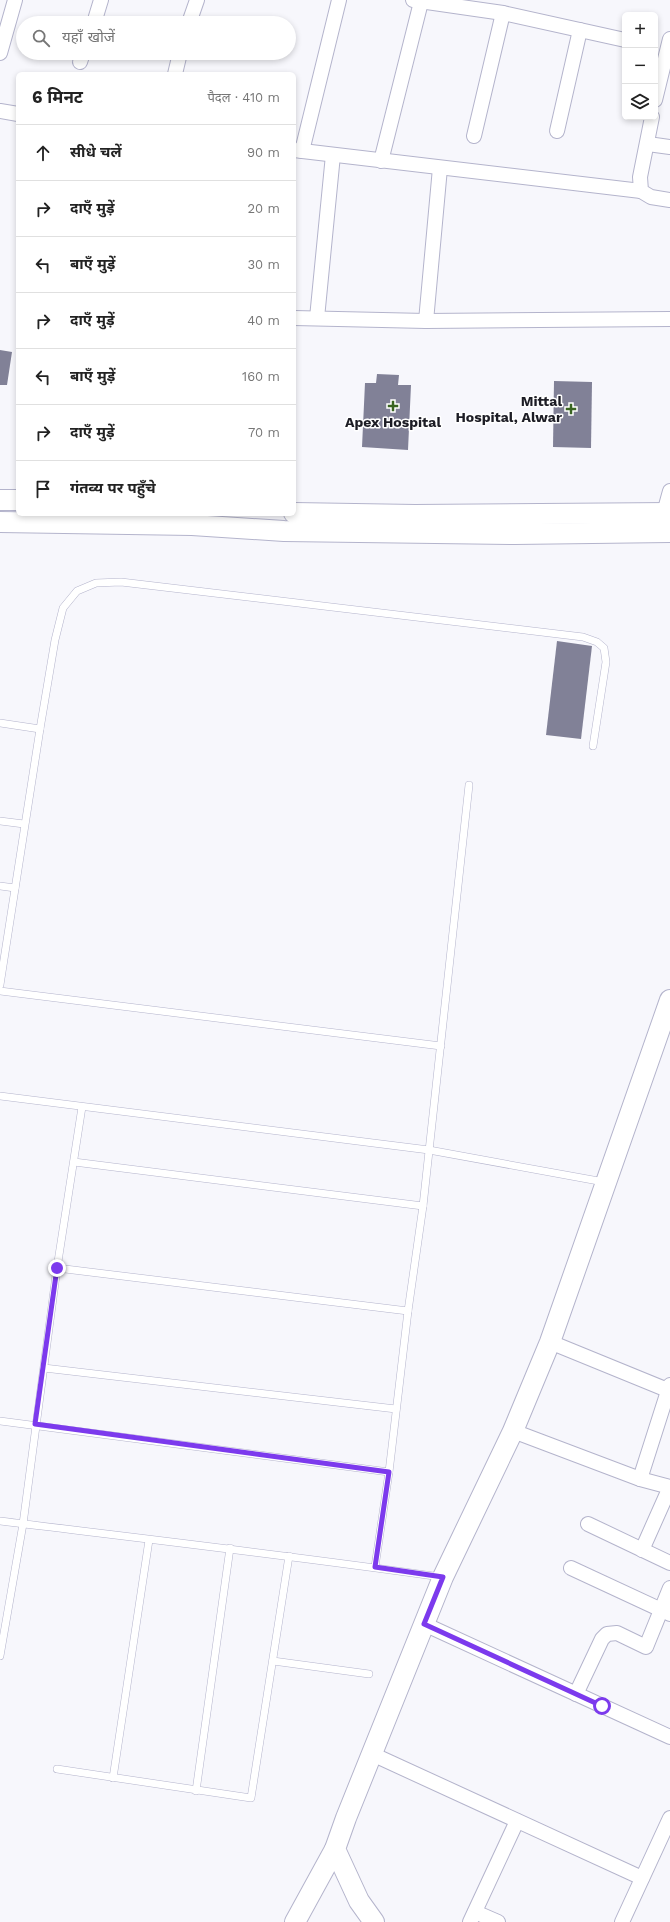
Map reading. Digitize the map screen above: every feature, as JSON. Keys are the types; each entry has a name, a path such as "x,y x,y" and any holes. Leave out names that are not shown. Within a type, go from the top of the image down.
{"street":[{"path":"0,53 15,0"},
{"path":"96,16 101,0"},
{"path":"192,16 197,0"},
{"path":"339,0 298,151 641,191 651,197 670,200"},
{"path":"381,161 417,1 480,5 503,14 622,39"},
{"path":"474,136 503,14"},
{"path":"557,132 580,30"},
{"path":"658,85 666,46"},
{"path":"175,72 178,60"},
{"path":"0,111 16,114"},
{"path":"641,191 640,177 648,144 652,120"},
{"path":"648,144 670,147"},
{"path":"317,318 333,156"},
{"path":"426,321 440,168"},
{"path":"296,318 426,321 670,319"},
{"path":"296,513 415,515 667,513 670,491"},
{"path":"0,500 16,500"},
{"path":"16,504 8,522 192,525 284,531 507,534 670,532"},
{"path":"295,1922 335,1849 443,1577 513,1431 550,1342 607,1183 637,1090 666,1024 670,1000"},
{"path":"550,1342 670,1389 640,1479"},
{"path":"513,1431 640,1479 670,1487 642,1550"},
{"path":"588,1524 670,1563"},
{"path":"571,1568 666,1612"},
{"path":"576,1694 602,1639 607,1634 616,1633 646,1647 666,1612 670,1588"},
{"path":"424,1624 576,1694 669,1733"},
{"path":"372,1754 642,1878"},
{"path":"622,1922 670,1818"},
{"path":"498,1922 472,1917 517,1821"},
{"path":"335,1849 359,1901 374,1922"}],"lane":[{"path":"0,985 24,824 55,640 63,608 77,591 96,583 121,582 543,631 590,639 597,642 604,648 606,662 593,746"},
{"path":"0,723 40,729"},
{"path":"375,1567 389,1472 408,1311 423,1206 469,785"},
{"path":"0,821 24,824"},
{"path":"0,886 15,888"},
{"path":"0,991 441,1046"},
{"path":"0,1096 429,1150 607,1183"},
{"path":"0,1656 23,1524 35,1424 57,1268 82,1107"},
{"path":"74,1162 423,1206"},
{"path":"57,1268 408,1311"},
{"path":"44,1368 396,1409"},
{"path":"0,1421 35,1424 389,1472"},
{"path":"0,1521 149,1540 230,1548 443,1577"},
{"path":"113,1778 149,1540"},
{"path":"196,1791 230,1548"},
{"path":"57,1769 196,1791 252,1798 289,1556"},
{"path":"273,1661 369,1674"}],"building":[{"path":"0,350 12,352 7,385 0,385"},
{"path":"377,374 399,375 398,385 411,385 408,450 362,447 365,383 376,383"},
{"path":"554,381 592,382 591,448 553,447"},
{"path":"557,641 592,646 581,739 546,735"}],"place":[{"name":"Apex Hospital","path":"393,406"},
{"name":"Mittal Hospital, Alwar","path":"571,409"}],"route":[{"path":"57,1268 35,1424 389,1472 375,1567 443,1577 424,1624 602,1706"}]}
